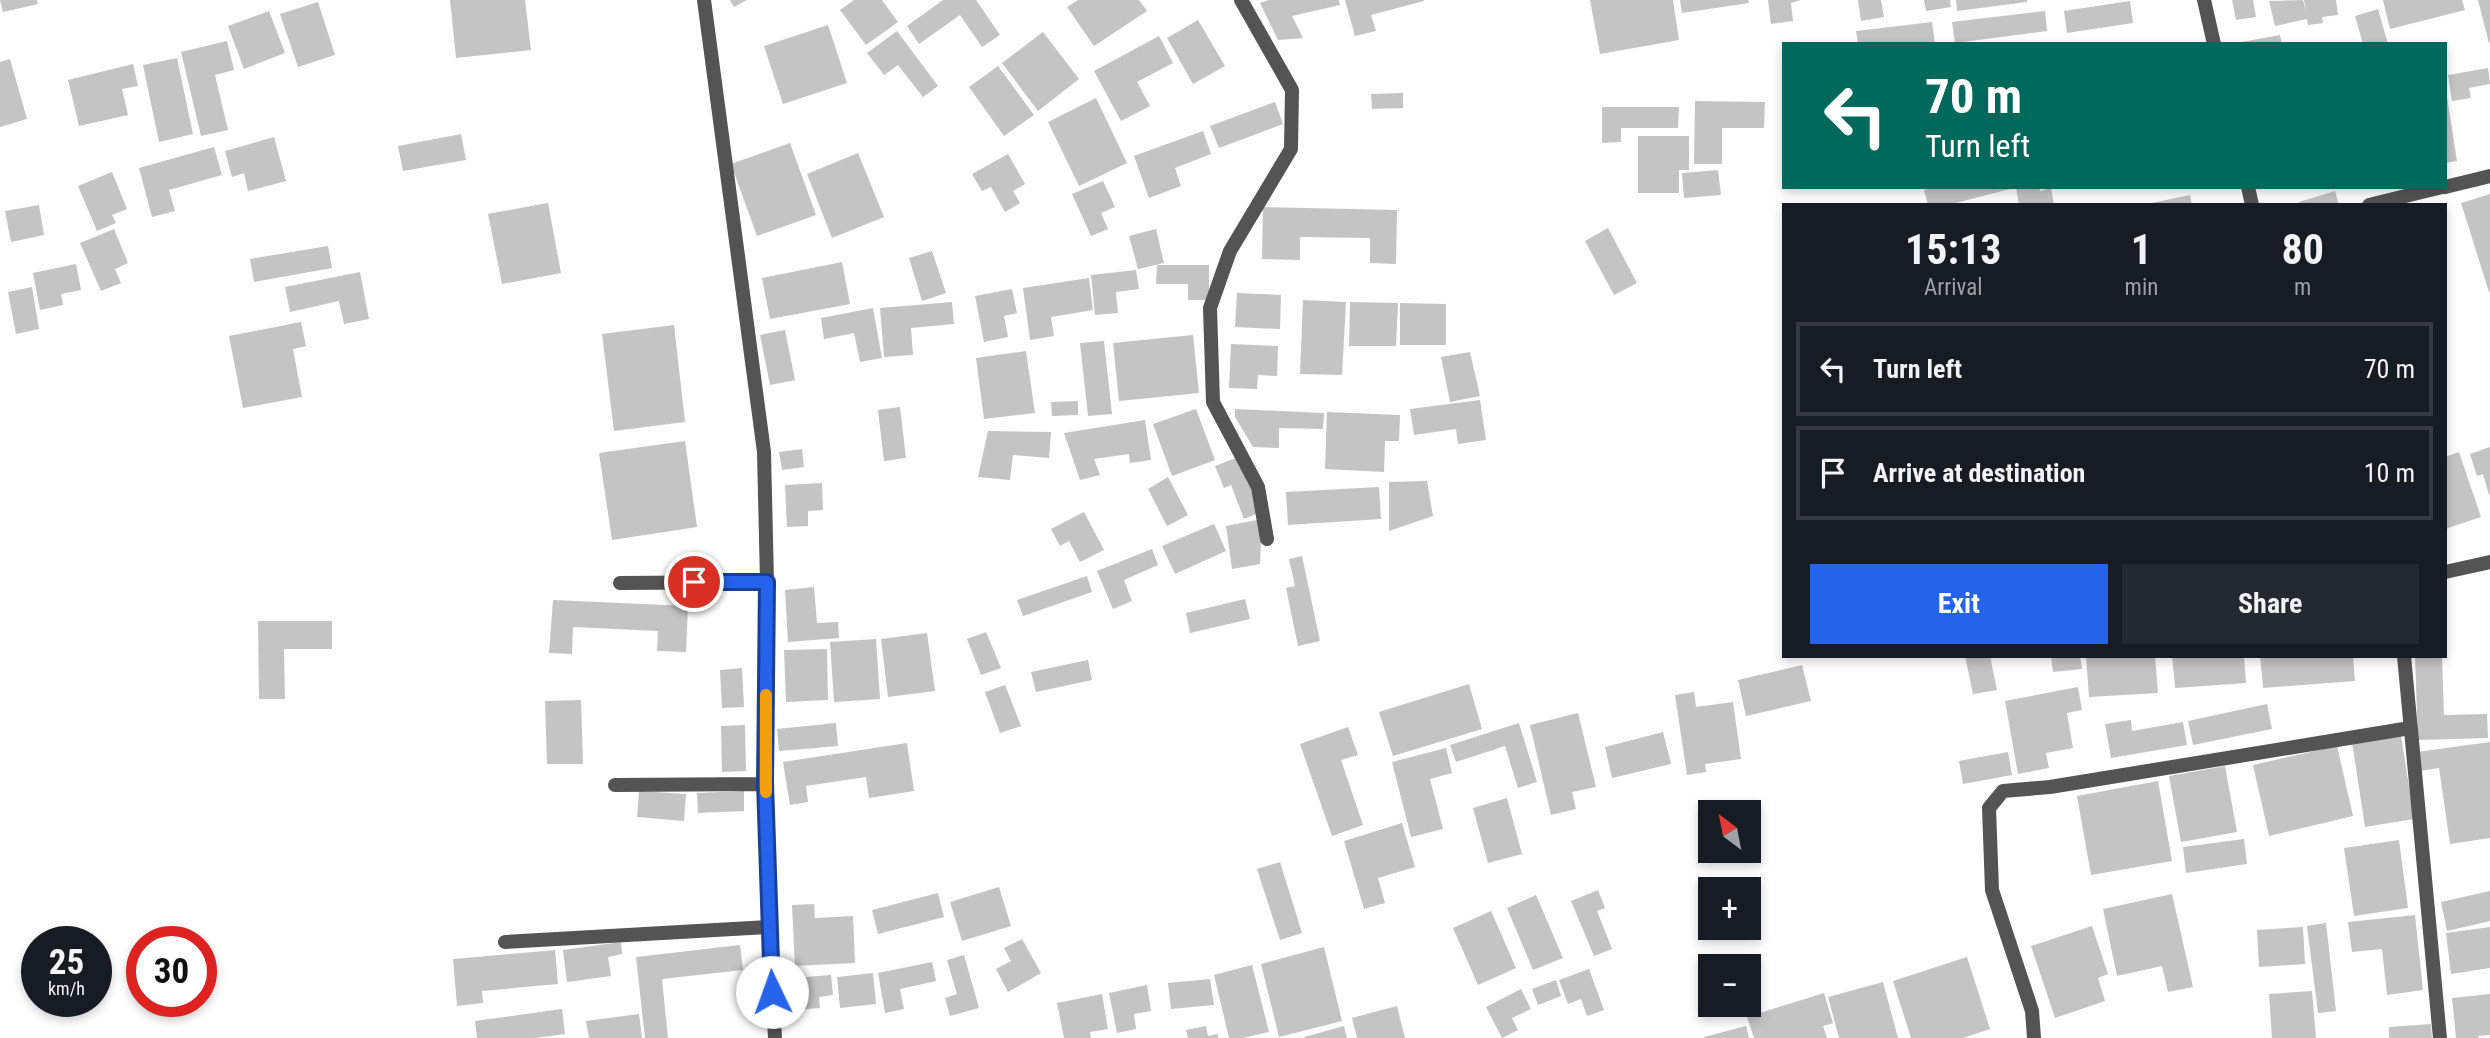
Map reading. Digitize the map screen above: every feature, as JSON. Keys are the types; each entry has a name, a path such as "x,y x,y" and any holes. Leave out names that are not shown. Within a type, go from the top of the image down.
{"street":[{"path":"704,0 764,452 767,582 765,783 775,1038"},
{"path":"1241,0 1292,90 1291,149 1230,251 1210,309 1213,401 1258,487 1267,539"},
{"path":"2204,0 2214,42"},
{"path":"2447,186 2490,176"},
{"path":"2377,203 2435,189"},
{"path":"2447,572 2490,562"},
{"path":"620,583 767,582"},
{"path":"2404,658 2440,1038"},
{"path":"2034,1038 2032,1011 1992,891 1989,808 2003,791 2050,787 2410,728"},
{"path":"615,785 765,783"},
{"path":"505,942 769,927"}],"building":[{"path":"0,0 37,0 38,4 3,12"},
{"path":"450,0 525,0 531,50 456,58"},
{"path":"730,0 747,0 734,7"},
{"path":"854,0 882,0 898,22 866,45 840,10"},
{"path":"943,0 976,0 1000,35 982,47 960,15 919,44 907,26"},
{"path":"1078,0 1139,0 1147,11 1094,46 1067,7"},
{"path":"1269,0 1339,0 1340,5 1292,16 1303,38 1278,40 1260,3"},
{"path":"1345,0 1424,1 1371,15 1376,31 1355,36"},
{"path":"1590,0 1673,0 1679,40 1600,54"},
{"path":"1680,0 1748,0 1749,3 1682,13"},
{"path":"1768,0 1801,0 1791,3 1793,21 1771,24"},
{"path":"1858,0 1881,0 1884,17 1861,21"},
{"path":"1924,0 1950,0 1951,7 1926,11"},
{"path":"1956,0 2027,0 2027,2 1957,11"},
{"path":"2232,0 2253,0 2256,17 2236,20"},
{"path":"2303,0 2306,12 2304,0 2336,0 2338,15 2322,17 2323,23 2308,25 2307,19 2275,26 2269,1"},
{"path":"2383,0 2462,0 2465,10 2390,29"},
{"path":"2478,0 2490,0 2489,43"},
{"path":"2130,1 2133,23 2067,33 2064,11"},
{"path":"318,2 335,55 298,67 280,14"},
{"path":"2378,9 2387,42 2362,42 2355,16"},
{"path":"269,11 285,53 244,69 228,26"},
{"path":"2045,11 2047,31 1955,42 1952,22"},
{"path":"1198,20 1225,66 1193,84 1167,38"},
{"path":"1932,22 1935,42 1858,42 1856,31"},
{"path":"828,25 847,83 783,104 764,46"},
{"path":"897,31 938,86 923,97 898,65 884,75 867,53"},
{"path":"1043,32 1079,79 1038,111 1002,63"},
{"path":"2280,35 2282,42 2242,42"},
{"path":"1159,36 1173,63 1137,82 1150,106 1121,121 1094,71"},
{"path":"227,41 234,70 215,75 228,130 201,136 181,52"},
{"path":"177,58 193,134 159,142 143,65"},
{"path":"10,59 27,119 0,127 0,62"},
{"path":"133,64 138,86 122,89 128,115 79,126 68,80"},
{"path":"998,66 1034,115 1004,136 969,87"},
{"path":"2488,68 2490,84 2469,88 2471,98 2452,101 2448,75"},
{"path":"1403,93 1403,108 1372,109 1371,94"},
{"path":"2447,97 2457,161 2447,163"},
{"path":"1096,98 1127,163 1079,186 1048,122"},
{"path":"1695,101 1765,102 1764,128 1722,128 1722,164 1694,164"},
{"path":"1275,102 1283,124 1219,148 1210,126"},
{"path":"1602,107 1679,107 1678,128 1621,128 1621,142 1602,143"},
{"path":"1203,131 1211,154 1175,168 1181,186 1149,198 1134,156"},
{"path":"461,134 466,160 403,171 398,146"},
{"path":"1638,136 1689,136 1689,170 1679,170 1679,193 1638,193"},
{"path":"274,137 286,181 248,191 244,173 232,177 225,151"},
{"path":"790,143 816,215 757,236 731,164"},
{"path":"214,147 222,175 169,190 175,211 152,217 139,168"},
{"path":"858,153 884,217 832,238 807,174"},
{"path":"1008,154 1025,184 1013,191 1020,203 1005,212 991,187 982,191 972,174"},
{"path":"1718,170 1721,195 1684,198 1682,173"},
{"path":"112,172 127,209 112,215 116,223 97,231 78,186"},
{"path":"1103,181 1115,207 1101,213 1108,229 1091,236 1072,194"},
{"path":"2010,189 1956,203 1927,203 1924,190"},
{"path":"2016,189 2051,189 2054,203 2019,203"},
{"path":"2335,191 2338,203 2299,203"},
{"path":"2490,194 2490,292 2489,292 2461,203"},
{"path":"2190,195 2192,203 2152,203"},
{"path":"548,203 561,273 502,284 488,214"},
{"path":"39,205 44,235 11,242 5,211"},
{"path":"1263,207 1397,210 1396,264 1370,263 1370,238 1300,237 1300,260 1262,259"},
{"path":"1608,228 1637,283 1614,295 1585,241"},
{"path":"114,229 128,263 115,269 121,283 101,291 80,243"},
{"path":"1156,229 1164,263 1138,269 1129,236"},
{"path":"328,246 332,268 254,282 250,259"},
{"path":"932,251 946,293 922,301 909,258"},
{"path":"842,262 850,304 770,319 762,278"},
{"path":"76,264 81,290 61,294 63,305 40,310 33,273"},
{"path":"1157,265 1209,265 1209,300 1188,300 1188,284 1156,284"},
{"path":"1136,270 1139,289 1116,292 1118,313 1095,315 1091,275"},
{"path":"360,272 369,319 344,324 339,301 290,312 285,287"},
{"path":"1089,278 1093,310 1051,317 1054,336 1030,340 1023,288"},
{"path":"32,287 39,329 16,334 8,292"},
{"path":"1012,289 1017,313 1004,316 1008,337 984,342 975,296"},
{"path":"1237,293 1281,295 1280,329 1235,327"},
{"path":"1303,300 1346,302 1342,375 1300,374"},
{"path":"952,302 954,324 911,328 913,355 884,357 880,308"},
{"path":"1350,302 1398,303 1396,346 1349,346"},
{"path":"1400,303 1446,304 1446,345 1400,345"},
{"path":"873,308 882,358 860,362 854,333 824,339 821,318"},
{"path":"301,322 306,346 293,349 302,397 243,408 229,336"},
{"path":"674,325 685,422 614,431 602,334"},
{"path":"785,330 795,380 770,385 760,335"},
{"path":"1193,335 1199,393 1119,401 1113,343"},
{"path":"1104,341 1112,414 1088,416 1080,343"},
{"path":"1231,344 1278,346 1277,376 1258,375 1257,389 1229,388"},
{"path":"1026,351 1035,413 984,419 976,358"},
{"path":"1470,352 1480,396 1450,402 1441,357"},
{"path":"1480,400 1486,440 1458,444 1456,429 1414,435 1410,409"},
{"path":"1078,401 1078,415 1052,416 1051,402"},
{"path":"900,407 906,458 884,461 878,410"},
{"path":"1196,409 1215,460 1172,476 1153,424"},
{"path":"1235,409 1324,413 1323,429 1279,428 1279,448 1253,447 1235,417"},
{"path":"1327,412 1400,415 1399,441 1385,441 1384,472 1325,469"},
{"path":"1145,420 1151,460 1130,463 1129,454 1094,459 1100,475 1080,480 1064,433"},
{"path":"988,431 1051,432 1049,458 1013,455 1010,480 978,477"},
{"path":"685,441 697,527 612,540 599,453"},
{"path":"2490,447 2489,495 2483,474 2477,476 2470,454"},
{"path":"802,449 804,467 782,470 779,452"},
{"path":"2459,452 2481,517 2447,528 2447,456"},
{"path":"1241,456 1261,512 1244,519 1231,485 1224,488 1215,466"},
{"path":"1168,477 1188,515 1167,526 1148,489"},
{"path":"1427,481 1433,516 1389,531 1389,482"},
{"path":"822,483 823,510 808,511 808,526 787,527 785,485"},
{"path":"1379,487 1381,519 1288,525 1286,492"},
{"path":"1084,512 1104,550 1080,562 1069,541 1060,546 1051,529"},
{"path":"1262,519 1260,564 1232,569 1226,526"},
{"path":"1214,524 1226,551 1175,574 1162,546"},
{"path":"1152,549 1158,565 1124,580 1132,601 1113,609 1097,571"},
{"path":"1302,556 1320,641 1298,646 1286,588 1295,586 1289,559"},
{"path":"1087,576 1092,592 1023,616 1017,600"},
{"path":"814,587 817,623 838,622 839,638 788,642 785,590"},
{"path":"1245,599 1250,619 1190,633 1186,613"},
{"path":"553,600 688,606 686,652 657,651 658,631 573,627 572,654 549,653"},
{"path":"258,621 332,621 332,649 284,649 285,699 259,699"},
{"path":"986,632 1001,668 981,675 967,639"},
{"path":"927,633 935,691 888,697 881,639"},
{"path":"876,639 880,699 834,702 830,642"},
{"path":"827,649 828,700 786,702 784,650"},
{"path":"1965,658 1990,658 1997,690 1973,694"},
{"path":"2051,658 2080,658 2082,669 2053,672"},
{"path":"2086,658 2155,658 2158,693 2089,697"},
{"path":"2172,658 2244,658 2246,683 2175,688"},
{"path":"2260,658 2353,658 2355,681 2263,688"},
{"path":"2415,658 2442,658 2444,715 2487,714 2488,738 2418,740"},
{"path":"1088,660 1092,680 1036,692 1031,672"},
{"path":"1802,665 1811,701 1746,716 1738,680"},
{"path":"742,668 744,707 722,708 720,670"},
{"path":"1469,684 1482,729 1393,756 1379,712"},
{"path":"1005,685 1021,726 1000,733 985,692"},
{"path":"2078,687 2082,710 2067,713 2073,748 2046,753 2049,768 2018,774 2005,701"},
{"path":"1694,692 1696,707 1733,702 1741,759 1705,764 1706,772 1687,775 1675,695"},
{"path":"581,700 583,764 547,764 545,701"},
{"path":"2267,704 2272,729 2193,745 2188,721"},
{"path":"1578,713 1596,787 1572,792 1576,809 1551,815 1530,725"},
{"path":"2131,720 2132,731 2183,722 2187,745 2111,758 2105,724"},
{"path":"836,723 838,746 779,751 777,729"},
{"path":"1519,723 1537,782 1518,788 1505,746 1456,762 1450,745"},
{"path":"745,725 746,771 722,772 721,726"},
{"path":"1348,727 1358,755 1341,760 1363,825 1332,836 1300,744"},
{"path":"1663,732 1671,764 1612,778 1605,747"},
{"path":"2401,735 2414,819 2365,827 2352,742"},
{"path":"2490,742 2490,838 2450,844 2439,768 2420,771 2417,752"},
{"path":"907,743 914,791 869,798 866,777 806,786 808,802 790,805 783,762"},
{"path":"2337,746 2353,816 2269,836 2253,765"},
{"path":"1446,748 1452,773 1430,779 1443,829 1411,837 1392,762"},
{"path":"2008,752 2012,775 1963,784 1959,761"},
{"path":"2225,766 2237,832 2181,842 2169,776"},
{"path":"2158,781 2172,861 2091,875 2077,796"},
{"path":"639,791 686,794 684,821 637,817"},
{"path":"744,791 744,811 698,813 697,793"},
{"path":"1507,798 1522,854 1488,863 1473,808"},
{"path":"1402,823 1415,867 1378,878 1385,903 1364,909 1344,841"},
{"path":"2244,839 2247,864 2186,873 2183,847"},
{"path":"2399,840 2408,908 2354,916 2344,848"},
{"path":"1280,862 1302,933 1280,940 1257,869"},
{"path":"999,887 1011,926 962,941 950,902"},
{"path":"1598,890 1605,908 1597,911 1612,949 1594,956 1571,901"},
{"path":"2490,891 2490,921 2447,931 2441,902"},
{"path":"938,893 944,917 878,934 872,910"},
{"path":"2172,894 2193,987 2168,992 2162,966 2117,976 2103,909"},
{"path":"1536,895 1563,958 1533,970 1507,908"},
{"path":"814,904 815,918 853,916 855,963 795,966 792,905"},
{"path":"1491,911 1516,968 1478,985 1453,928"},
{"path":"2415,915 2423,990 2387,995 2382,949 2352,952 2348,922"},
{"path":"2326,923 2336,1011 2318,1013 2307,926"},
{"path":"2092,926 2108,974 2098,978 2105,1001 2055,1018 2031,946"},
{"path":"2303,927 2305,964 2259,967 2257,930"},
{"path":"2490,927 2490,968 2451,974 2446,933"},
{"path":"1022,939 1041,973 1008,992 996,969 1011,961 1004,948"},
{"path":"621,942 622,954 608,957 611,976 567,982 563,950"},
{"path":"740,945 743,970 662,979 668,1038 645,1038 636,957"},
{"path":"1324,947 1342,1021 1279,1037 1261,964"},
{"path":"555,950 558,984 482,991 483,1003 457,1006 453,959"},
{"path":"964,955 979,1008 950,1016 945,998 957,994 947,960"},
{"path":"1967,957 1990,1029 1963,1038 1911,1038 1893,981"},
{"path":"932,962 936,981 900,989 904,1009 885,1013 878,973"},
{"path":"1252,965 1269,1032 1229,1038 1214,975"},
{"path":"1589,969 1604,1010 1587,1016 1581,999 1568,1004 1559,980"},
{"path":"873,973 876,1004 840,1008 837,977"},
{"path":"831,975 833,995 819,997 820,1008 795,1010 792,978"},
{"path":"1210,979 1214,1005 1171,1009 1168,983"},
{"path":"1556,980 1561,996 1538,1005 1532,989"},
{"path":"1883,982 1898,1038 1839,1038 1828,997"},
{"path":"1147,985 1151,1011 1134,1014 1136,1029 1117,1033 1109,993"},
{"path":"1521,989 1531,1009 1512,1018 1518,1030 1502,1038 1486,1007"},
{"path":"2312,991 2316,1038 2272,1038 2269,994"},
{"path":"1824,993 1833,1023 1823,1026 1827,1038 1754,1038 1747,1017 1761,1017 1761,1013"},
{"path":"1102,994 1108,1029 1090,1032 1091,1038 1064,1038 1057,1003"},
{"path":"2490,994 2490,1035 2456,1038 2452,998"},
{"path":"1397,1006 1405,1038 1357,1038 1352,1018"},
{"path":"562,1009 565,1034 535,1038 477,1038 475,1021"},
{"path":"639,1014 642,1038 589,1038 586,1021"},
{"path":"2431,1024 2432,1038 2389,1038 2389,1027"},
{"path":"1206,1026 1208,1036 1218,1034 1218,1038 1188,1038 1186,1030"},
{"path":"1344,1026 1347,1038 1304,1037"},
{"path":"1746,1026 1749,1038 1704,1038 1704,1037"}],"slow traffic":[{"path":"766,695 766,792"}],"route":[{"path":"694,582 767,582 765,783 772,992"}]}
